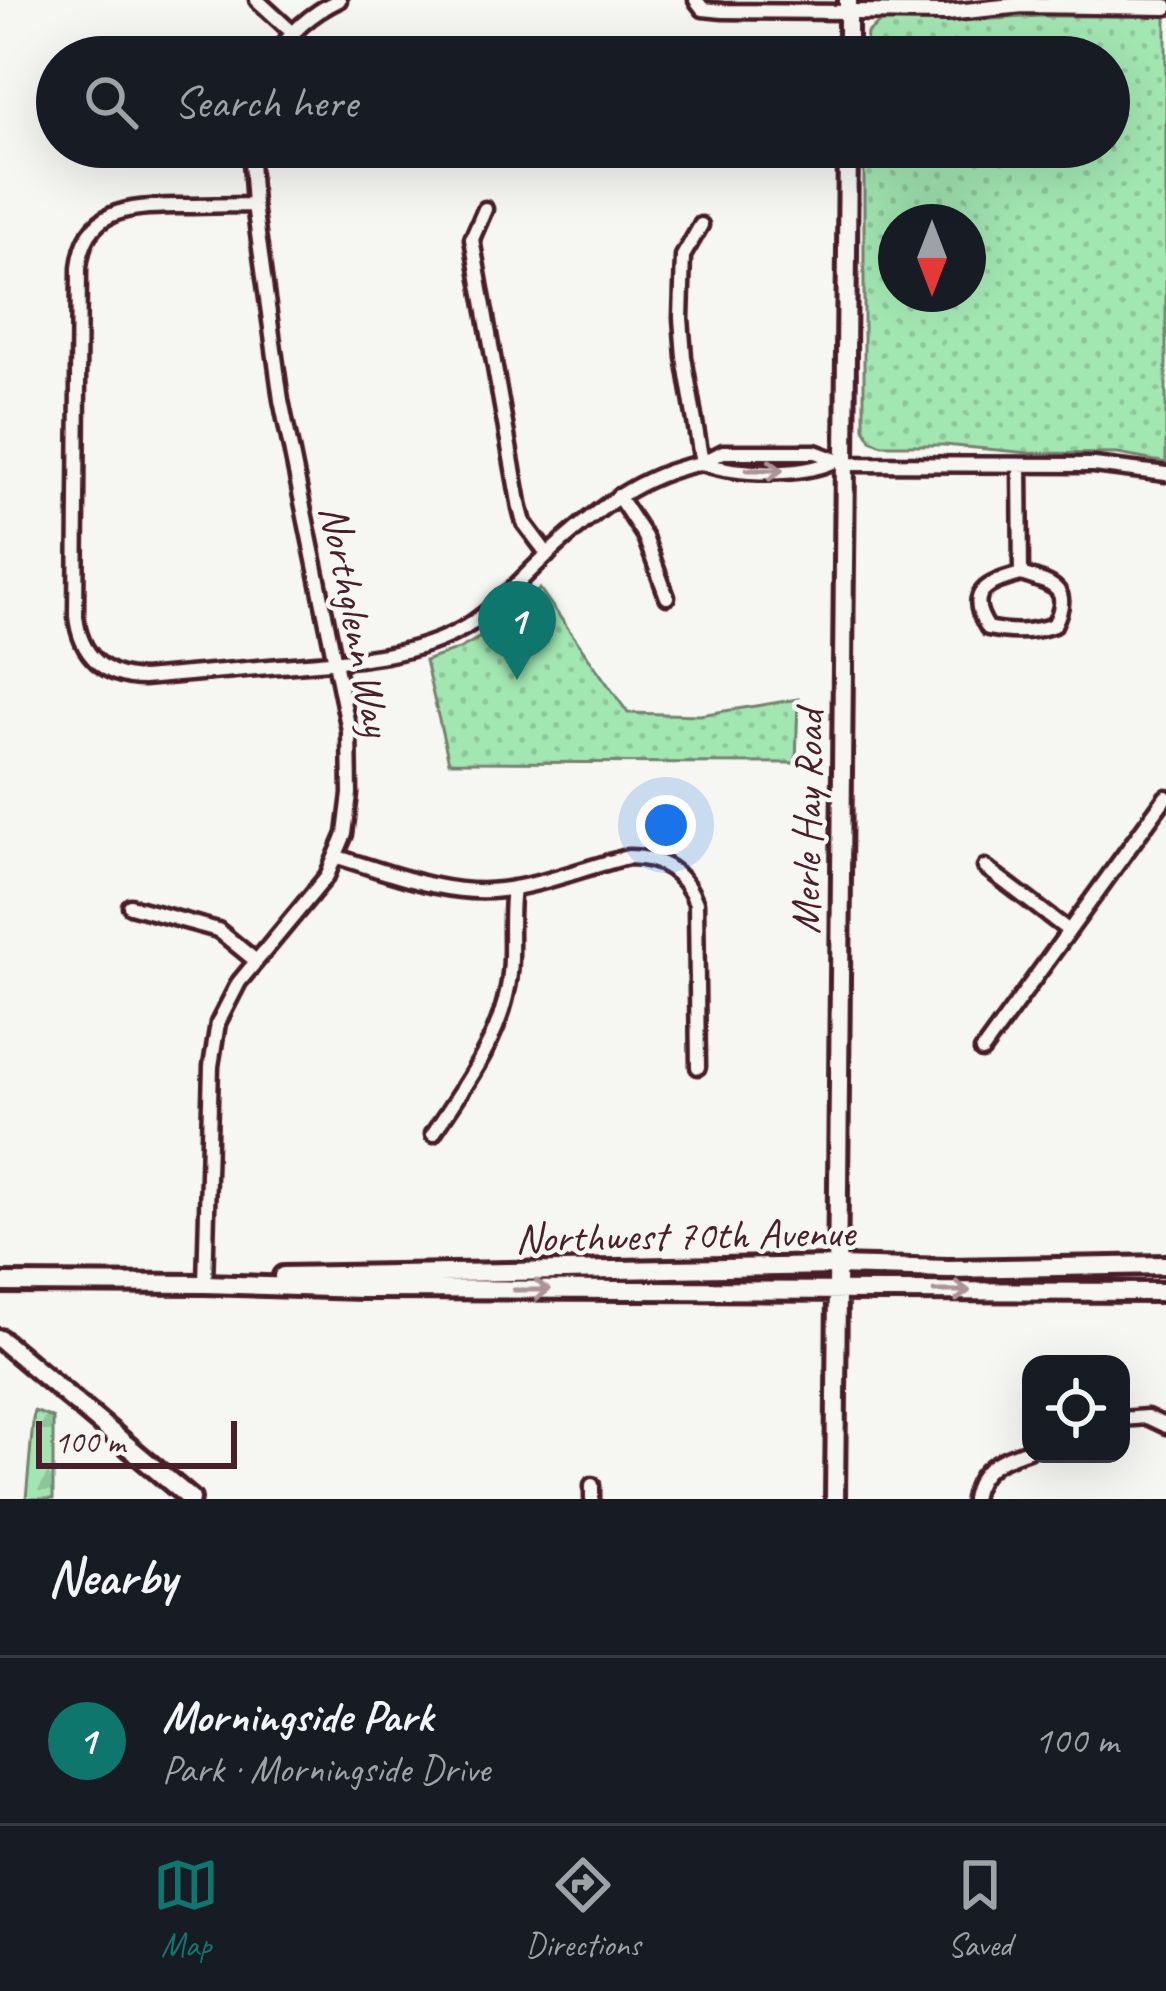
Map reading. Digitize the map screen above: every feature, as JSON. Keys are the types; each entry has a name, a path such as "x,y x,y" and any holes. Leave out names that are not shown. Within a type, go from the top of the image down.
{"main road":[{"path":"848,36 849,6"},
{"name":"Merle Hay Road","path":"835,1499 841,463 848,168"},
{"name":"Northwest 70th Avenue","path":"205,1284 247,1276 1166,1264"},
{"name":"Northwest 70th Avenue","path":"0,1283 1166,1292"},
{"path":"0,1339 191,1499"}],"street":[{"path":"257,0 293,33"},
{"path":"291,36 339,0"},
{"path":"696,0 704,9 723,11 849,6 946,14 1023,5 1166,7"},
{"path":"997,0 1023,5"},
{"name":"Northglenn Way","path":"205,1284 213,1043 227,1002 337,857 350,812 346,712 281,400 251,168"},
{"path":"254,205 125,209 98,224 82,248 78,632 91,658 114,674 129,678 335,662 447,637 488,610 618,496 664,472 702,463 723,452 814,452 841,463 1124,466 1166,474"},
{"path":"484,209 472,238 520,508 524,523 548,555"},
{"path":"701,225 683,256 681,318 702,463"},
{"path":"1020,465 1021,574"},
{"path":"618,496 645,537 667,597"},
{"path":"1021,574 1051,584 1060,593 1063,607 1054,625 1009,633 988,628 977,612 979,595 992,582 1021,574"},
{"path":"982,1051 1166,797"},
{"path":"337,857 479,892 513,888 628,857 658,861 682,877 697,903 698,1067"},
{"path":"986,866 1070,931"},
{"path":"433,1134 499,1021 508,991 513,888"},
{"path":"130,906 218,930 256,961"},
{"path":"1130,1418 1147,1417 1166,1426"},
{"path":"973,1499 977,1481 994,1463 1022,1452"}],"green space":[{"path":"1166,16 1166,463 1118,454 882,445 871,440 864,428 864,168 1130,168 1130,36 867,33 882,21"},
{"path":"540,589 628,713 700,715 798,699 796,763 449,762 425,661 486,634"},
{"path":"34,1411 53,1418 53,1499 26,1499"}],"place":[{"name":"Morningside Park","path":"517,680"}]}
